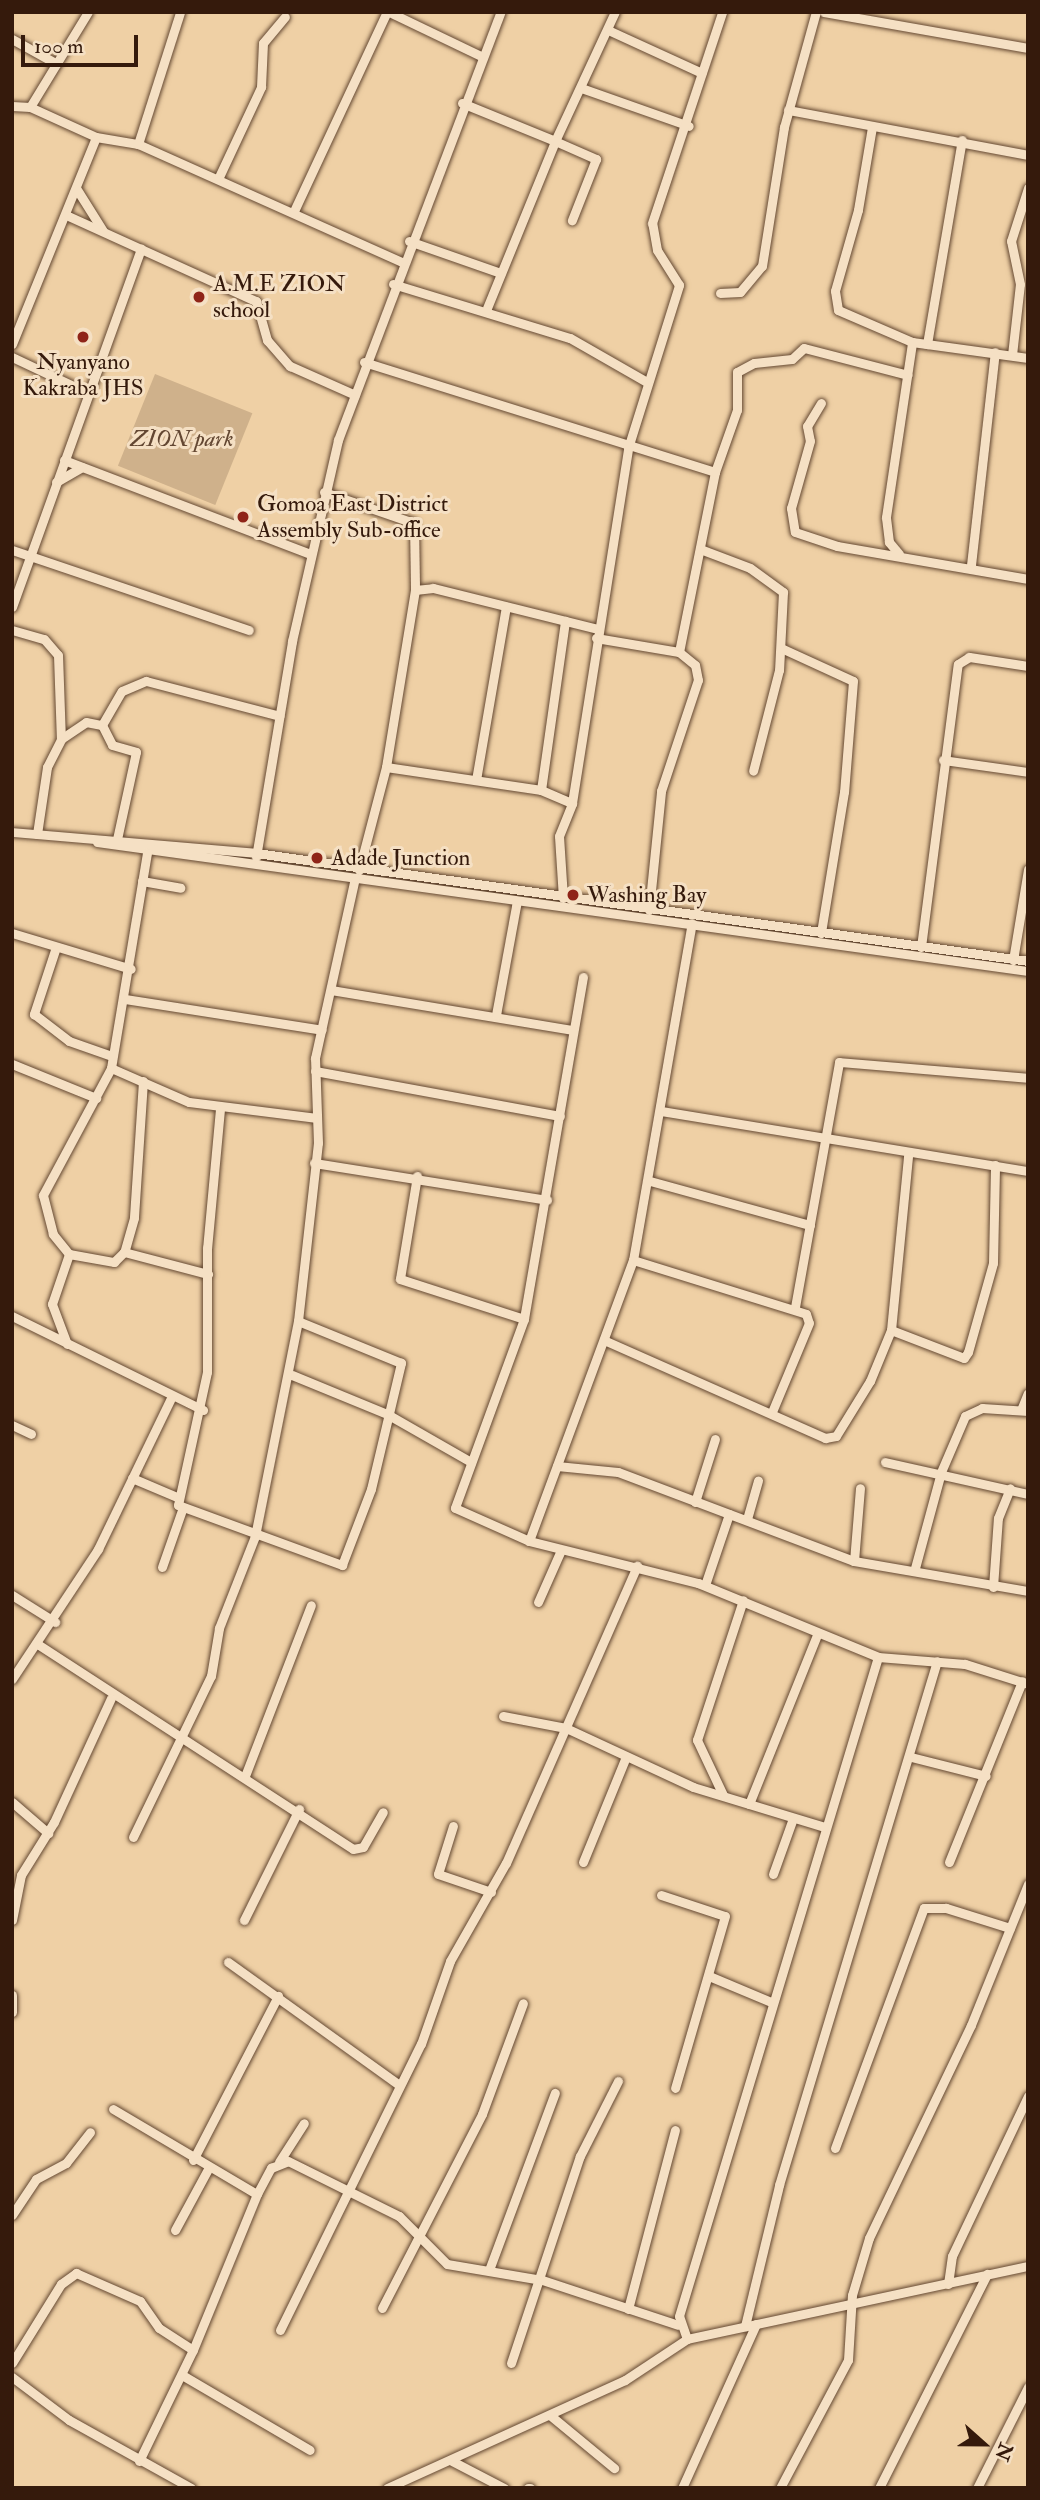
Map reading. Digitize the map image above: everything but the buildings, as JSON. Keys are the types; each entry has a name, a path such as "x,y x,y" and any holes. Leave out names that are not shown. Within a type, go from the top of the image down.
{"street":[{"path":"30,107 88,12"},
{"path":"138,144 180,12"},
{"path":"294,211 388,12 481,56"},
{"path":"255,866 280,716 324,492 364,362 462,103 501,12"},
{"path":"487,308 555,141 583,89 615,12"},
{"path":"563,898 559,836 572,803 628,448 645,381 679,280 657,250 652,223 689,126 702,73 722,12"},
{"path":"720,293 740,292 762,266 788,110 816,12"},
{"path":"824,12 870,23 1028,48"},
{"path":"870,23 871,12"},
{"path":"218,179 261,87 263,43 285,17"},
{"path":"608,30 702,73"},
{"path":"12,39 57,64"},
{"path":"583,89 689,126"},
{"path":"462,103 596,159 572,220"},
{"path":"12,106 30,107 96,137 138,144 294,211 402,262"},
{"path":"788,110 1028,155"},
{"path":"872,127 834,301 844,314 912,341 1028,358"},
{"path":"12,344 96,137"},
{"path":"926,344 962,141"},
{"path":"76,188 103,232"},
{"path":"1012,355 1020,284 1011,241 1028,188"},
{"path":"66,215 256,301 267,340 290,366 355,395"},
{"path":"409,241 501,273"},
{"path":"12,607 86,392 141,249"},
{"path":"393,284 487,308 570,338 645,381"},
{"path":"899,555 889,542 887,504 912,341"},
{"path":"679,652 715,472 737,410 736,379 742,368 792,359 804,348 908,375"},
{"path":"971,565 995,352"},
{"path":"12,357 86,392"},
{"path":"364,362 628,448 715,472"},
{"path":"821,403 807,426 810,441 791,523 807,539 971,565 1028,579"},
{"path":"64,460 310,554"},
{"path":"56,483 82,467"},
{"path":"133,1837 178,1736 211,1676 219,1628 255,1536 292,1375 314,1163 317,1118 315,1072 357,874 386,767 415,590 414,523 324,492"},
{"path":"880,551 889,542"},
{"path":"700,549 781,586 781,648 752,771"},
{"path":"12,550 249,630"},
{"path":"415,590 433,588 565,621 597,634 679,652 695,665 698,680 661,791 649,910"},
{"path":"477,780 506,607"},
{"path":"541,790 565,621"},
{"path":"12,630 44,639 58,655 61,739 47,767 37,834"},
{"path":"781,648 853,681 844,792 821,933"},
{"path":"921,947 943,760 961,658 1028,666"},
{"path":"102,725 122,691 146,681 280,716"},
{"path":"61,739 86,722 102,725"},
{"path":"102,725 112,745 136,752 117,839"},
{"path":"943,760 1028,772"},
{"path":"386,767 541,790 572,803"},
{"path":"12,832 93,841 147,853 255,866 357,874 563,898 1028,961"},
{"path":"93,841 117,839 256,853 357,874 517,901 691,927 1028,971"},
{"path":"144,1081 135,1218 124,1252 114,1262 69,1254 53,1234 43,1195 111,1068 131,969 147,853"},
{"path":"1013,960 1028,869"},
{"path":"142,881 180,888"},
{"path":"496,1015 517,901"},
{"path":"529,1541 606,1341 633,1260 650,1181 694,916"},
{"path":"12,933 131,969"},
{"path":"56,947 34,1014 69,1041 112,1056"},
{"path":"583,977 572,1030 547,1200 524,1319 455,1507 529,1541 561,1550 577,1548 705,1585 817,1635 878,1657 937,1661 1025,1683 949,1862"},
{"path":"331,990 496,1015 572,1030"},
{"path":"125,999 322,1030"},
{"path":"795,1307 829,1142 839,1062 1028,1078"},
{"path":"13,1066 96,1098"},
{"path":"111,1068 220,1109 317,1118"},
{"path":"315,1072 559,1116"},
{"path":"162,1567 182,1510 177,1497 203,1410 208,1275 220,1109"},
{"path":"661,1111 908,1156 1028,1171"},
{"path":"606,1341 772,1412 825,1438 836,1436 870,1381 891,1330 908,1156"},
{"path":"314,1163 418,1176 547,1200"},
{"path":"891,1330 964,1358 968,1352 993,1263 995,1165"},
{"path":"418,1176 400,1279 524,1319"},
{"path":"650,1181 810,1225"},
{"path":"124,1252 208,1275"},
{"path":"67,1344 52,1304 69,1254"},
{"path":"633,1260 795,1307 809,1323 772,1412"},
{"path":"12,1316 171,1398 203,1410"},
{"path":"182,1510 342,1565 371,1489 399,1360 298,1321"},
{"path":"292,1375 387,1414 470,1461"},
{"path":"915,1568 941,1472 971,1409 1024,1410 1028,1393"},
{"path":"12,1679 55,1622 132,1478 171,1398"},
{"path":"12,1425 31,1433"},
{"path":"695,1502 715,1439"},
{"path":"885,1462 941,1472 1028,1494"},
{"path":"557,1466 618,1472 854,1561 915,1568 993,1587 1028,1591"},
{"path":"132,1478 177,1497"},
{"path":"747,1519 758,1481"},
{"path":"854,1561 860,1488"},
{"path":"993,1587 998,1518 1010,1488"},
{"path":"705,1585 729,1514"},
{"path":"538,1602 561,1550"},
{"path":"280,2330 421,2044 450,1961 491,1892 637,1566"},
{"path":"12,1595 55,1622"},
{"path":"723,1795 697,1740 743,1600"},
{"path":"245,1776 311,1605"},
{"path":"749,1804 817,1635"},
{"path":"39,1645 111,1698 299,1808 358,1850 383,1812"},
{"path":"678,2325 771,2003 878,1657"},
{"path":"745,2326 779,2185 911,1757 937,1661"},
{"path":"12,1920 21,1875 47,1833 111,1698"},
{"path":"503,1716 566,1728 625,1759 749,1804 825,1827"},
{"path":"911,1757 986,1776"},
{"path":"583,1862 625,1759"},
{"path":"12,1802 47,1833"},
{"path":"244,1920 299,1808"},
{"path":"774,1874 793,1818"},
{"path":"453,1826 438,1874 491,1892"},
{"path":"780,2488 848,2360 852,2304 869,2238 1028,1884"},
{"path":"661,1895 725,1916 676,2088"},
{"path":"835,2148 924,1909 946,1908 1010,1928"},
{"path":"228,1962 399,2085"},
{"path":"709,1976 771,2003"},
{"path":"12,1994 12,2012"},
{"path":"194,2160 278,1996"},
{"path":"382,2308 482,2114 523,2003"},
{"path":"511,2363 542,2280 580,2155 618,2081"},
{"path":"489,2270 555,2093"},
{"path":"948,2284 952,2256 1028,2096"},
{"path":"113,2109 208,2169 257,2194"},
{"path":"138,2460 182,2375 257,2194 304,2123"},
{"path":"628,2309 675,2130"},
{"path":"12,2215 36,2179 59,2169 90,2132"},
{"path":"279,2162 304,2167 398,2216 447,2264 542,2280 678,2325 687,2339"},
{"path":"175,2230 208,2169"},
{"path":"387,2488 551,2416 687,2339 1028,2266"},
{"path":"12,2363 61,2284 76,2273 140,2301 159,2329 193,2350"},
{"path":"879,2488 987,2274"},
{"path":"682,2488 756,2324"},
{"path":"182,2375 310,2450"},
{"path":"12,2377 31,2396 138,2460 191,2488"},
{"path":"977,2488 1028,2387"},
{"path":"1017,2406 1028,2411"},
{"path":"551,2416 614,2468"},
{"path":"452,2461 504,2488"}],"green space":[{"name":"ZION park","path":"155,374 252,413 215,505 118,466"}],"place":[{"name":"A.M.E ZION school","path":"199,297"},
{"name":"Nyanyano Kakraba JHS","path":"83,337"},
{"name":"Gomoa East District Assembly Sub-office","path":"243,517"},
{"name":"Adade Junction","path":"317,858"},
{"name":"Washing Bay","path":"573,895"}]}
